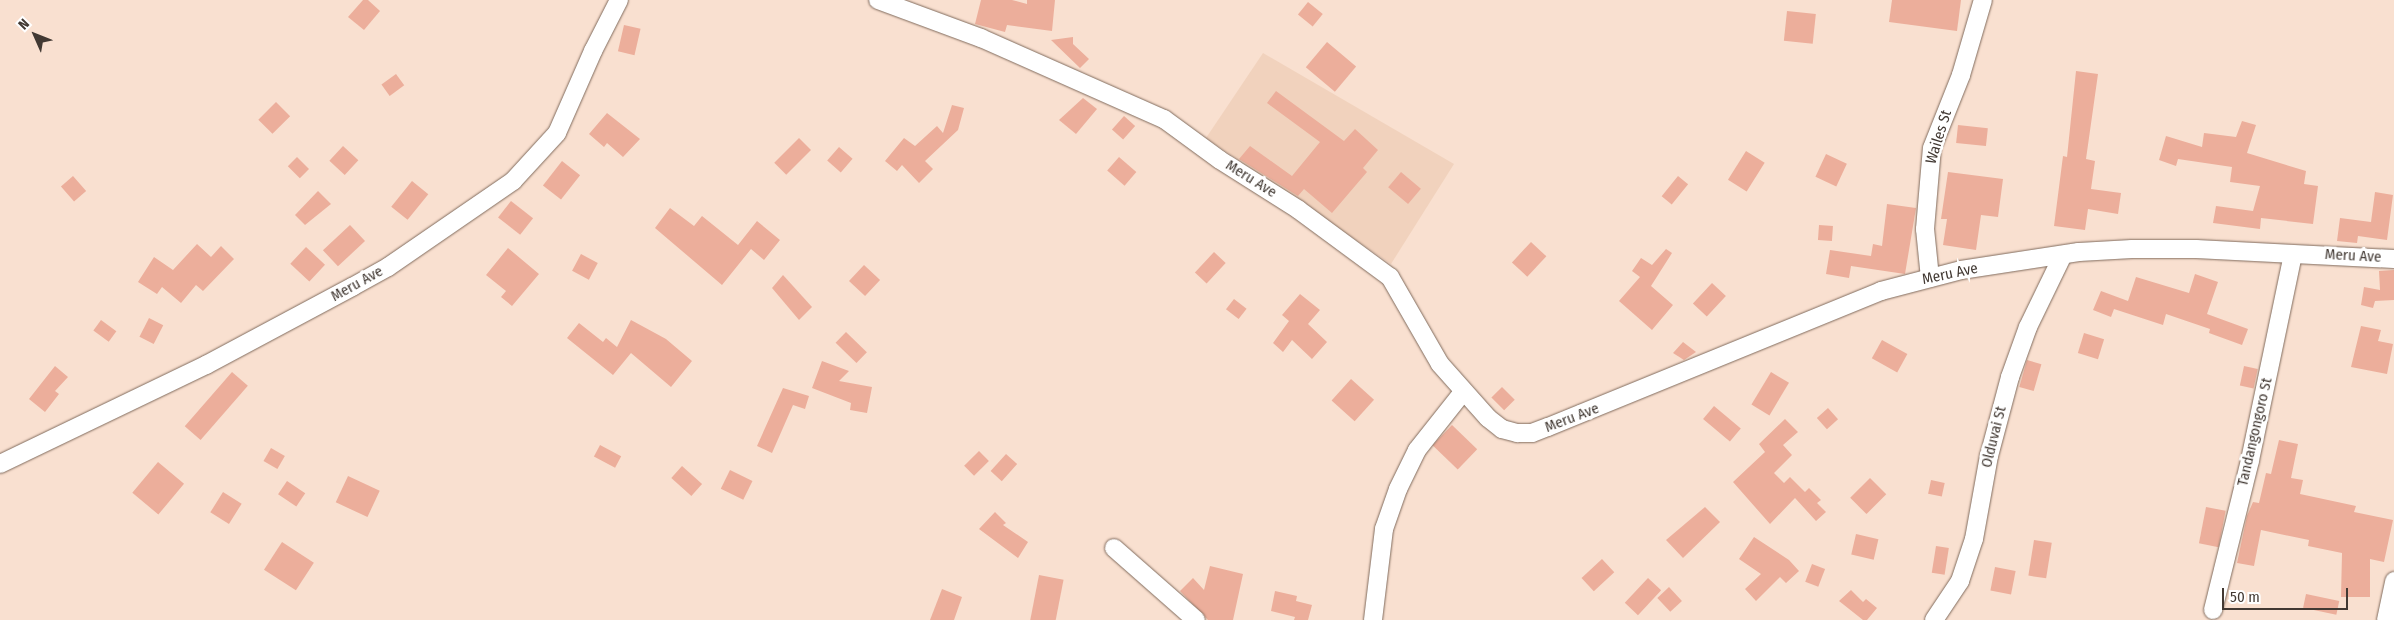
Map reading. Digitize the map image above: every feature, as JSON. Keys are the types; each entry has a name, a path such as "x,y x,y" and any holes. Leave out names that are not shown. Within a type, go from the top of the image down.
{"street":[{"name":"Meru Ave","path":"0,464 206,365 352,288 388,267 513,181 557,133 593,51 619,0"},
{"name":"Meru Ave","path":"878,0 981,38 1164,119 1378,265 1390,277 1440,364 1463,392 1502,429 1532,433 1829,310 1881,291 1930,278 2062,255 2160,249 2394,258"},
{"name":"Wailes St","path":"1930,278 1925,229 1932,148 1961,74 1983,0"},
{"name":"Tandangongoro St","path":"2213,610 2254,442 2292,254"},
{"name":"Olduvai St","path":"1934,620 1960,581 1974,539 1989,456 2010,377 2028,328 2062,255"},
{"path":"1373,620 1384,529 1398,489 1417,450 1463,392"},
{"path":"1114,548 1196,620"},
{"path":"2386,620 2394,581"}],"shaded area":[{"path":"1263,53 1454,164 1391,264 1206,138"}],"building":[{"path":"363,0 368,0 380,11 364,30 348,17"},
{"path":"981,0 1012,0 1027,4 1027,0 1055,0 1052,31 1007,25 1005,32 975,24"},
{"path":"1892,0 1961,0 1957,31 1889,22"},
{"path":"1308,2 1323,14 1313,26 1298,14"},
{"path":"1787,11 1816,14 1813,44 1784,41"},
{"path":"624,25 641,29 634,55 618,51"},
{"path":"1073,37 1073,44 1089,59 1080,68 1051,40"},
{"path":"1327,42 1356,66 1335,92 1306,67"},
{"path":"2076,71 2098,74 2086,159 2095,161 2091,189 2121,193 2118,214 2088,209 2085,230 2054,226 2063,156 2067,157"},
{"path":"396,74 404,85 390,96 381,85"},
{"path":"1276,91 1344,141 1355,129 1378,150 1363,168 1367,172 1332,213 1304,189 1298,196 1239,159 1250,146 1292,176 1320,142 1267,103"},
{"path":"1083,98 1097,109 1076,134 1059,120"},
{"path":"276,102 290,116 272,134 258,120"},
{"path":"952,105 964,108 958,130 925,161 933,169 919,183 902,165 897,171 885,161 904,138 915,146 937,126 943,133"},
{"path":"607,113 640,139 623,157 607,143 604,147 589,134"},
{"path":"1124,116 1135,126 1123,139 1112,129"},
{"path":"2242,121 2256,125 2247,153 2306,171 2304,184 2318,186 2313,224 2261,218 2260,229 2213,223 2216,206 2253,211 2260,186 2230,182 2232,167 2178,159 2176,166 2159,160 2166,136 2202,147 2204,133 2236,137"},
{"path":"1958,125 1988,128 1986,146 1956,143"},
{"path":"799,138 811,150 786,175 774,163"},
{"path":"343,146 358,160 345,175 329,161"},
{"path":"839,147 853,159 841,172 827,161"},
{"path":"1746,151 1765,163 1747,191 1728,180"},
{"path":"1826,154 1847,164 1836,186 1815,177"},
{"path":"297,157 309,169 300,178 288,166"},
{"path":"1119,157 1136,172 1125,186 1107,171"},
{"path":"562,161 580,175 561,200 543,185"},
{"path":"1401,172 1421,189 1408,204 1388,187"},
{"path":"1948,172 2003,179 1998,217 1981,215 1976,250 1943,245 1947,219 1941,219"},
{"path":"73,176 86,191 74,202 61,186"},
{"path":"1678,176 1688,184 1672,204 1662,196"},
{"path":"412,181 428,194 408,220 391,207"},
{"path":"318,191 331,204 305,225 295,215"},
{"path":"2375,192 2393,195 2387,240 2358,236 2357,243 2337,241 2340,218 2371,222"},
{"path":"511,201 533,218 520,235 498,218"},
{"path":"1887,204 1916,208 1905,274 1851,266 1849,278 1826,274 1830,250 1871,256 1873,244 1882,246"},
{"path":"670,208 694,226 702,216 738,245 757,221 780,240 764,260 751,249 722,285 655,228"},
{"path":"350,225 365,241 338,266 323,250"},
{"path":"1819,225 1833,226 1832,241 1818,240"},
{"path":"1531,242 1546,256 1527,277 1512,262"},
{"path":"197,244 211,257 221,246 234,259 203,291 196,285 181,303 162,287 157,294 138,282 154,257 173,270"},
{"path":"306,247 325,265 309,282 290,264"},
{"path":"508,248 539,274 512,306 501,297 506,291 486,275"},
{"path":"1666,249 1672,253 1651,286 1673,305 1652,330 1619,301 1640,277 1632,271 1641,258 1652,265"},
{"path":"1214,252 1226,263 1207,283 1195,272"},
{"path":"581,254 598,263 589,280 572,271"},
{"path":"864,265 880,280 865,296 849,281"},
{"path":"2394,270 2394,300 2375,301 2373,308 2361,305 2364,287 2380,290 2379,271"},
{"path":"2195,274 2218,282 2207,314 2248,329 2242,345 2209,333 2210,329 2166,314 2163,325 2114,309 2111,317 2093,310 2101,291 2128,301 2136,277 2189,293"},
{"path":"783,275 812,307 799,320 772,288"},
{"path":"1712,283 1726,296 1707,316 1693,303"},
{"path":"1300,294 1320,310 1308,324 1327,342 1312,359 1292,340 1283,352 1273,343 1289,321 1282,315"},
{"path":"1234,299 1247,309 1239,319 1226,309"},
{"path":"149,318 163,325 154,344 139,337"},
{"path":"101,320 116,331 109,342 93,331"},
{"path":"631,320 666,339 692,361 671,387 631,353 613,375 567,338 579,323 603,342 606,338 617,347"},
{"path":"2361,326 2381,330 2378,341 2393,344 2387,374 2351,367"},
{"path":"846,332 867,352 856,363 836,343"},
{"path":"2084,333 2104,339 2098,359 2078,353"},
{"path":"1882,340 1907,354 1897,372 1872,358"},
{"path":"1683,342 1696,352 1684,360 1673,353"},
{"path":"2027,360 2041,364 2034,391 2019,387"},
{"path":"822,361 849,371 839,381 872,387 867,413 850,410 851,403 812,388"},
{"path":"55,366 68,377 55,391 59,394 45,412 29,399"},
{"path":"2244,366 2258,369 2254,388 2240,386"},
{"path":"232,372 248,386 201,440 185,426"},
{"path":"1771,372 1789,383 1769,415 1751,405"},
{"path":"1351,379 1374,400 1355,421 1332,401"},
{"path":"1502,387 1515,400 1504,410 1491,398"},
{"path":"783,388 809,396 805,409 793,405 772,453 757,446"},
{"path":"1714,406 1741,428 1730,442 1703,419"},
{"path":"1828,408 1838,419 1827,429 1817,418"},
{"path":"1785,419 1798,432 1783,445 1792,455 1774,473 1784,483 1790,477 1805,492 1809,488 1821,500 1817,503 1826,512 1816,521 1795,498 1770,524 1733,482 1765,452 1759,444"},
{"path":"1452,425 1477,449 1458,469 1433,445"},
{"path":"2279,440 2298,444 2291,478 2303,480 2300,494 2356,506 2354,512 2393,520 2384,562 2370,559 2370,597 2341,597 2342,553 2308,546 2309,540 2261,530 2254,566 2237,563 2247,516 2253,502 2259,503 2266,473 2271,474"},
{"path":"600,445 621,456 615,468 594,456"},
{"path":"271,448 285,456 277,469 264,461"},
{"path":"979,451 989,461 974,476 964,466"},
{"path":"1006,454 1017,464 1002,481 991,471"},
{"path":"158,462 184,484 158,514 132,493"},
{"path":"682,466 702,484 691,496 671,478"},
{"path":"730,470 752,481 743,500 721,489"},
{"path":"348,476 380,491 367,517 336,502"},
{"path":"1870,478 1886,494 1866,514 1850,498"},
{"path":"1931,480 1945,483 1942,497 1928,494"},
{"path":"287,481 305,493 296,507 278,494"},
{"path":"223,492 242,504 229,524 210,512"},
{"path":"1705,507 1720,522 1683,558 1666,540"},
{"path":"2206,507 2226,511 2219,547 2199,543"},
{"path":"995,512 1006,523 1003,525 1028,542 1018,558 979,529"},
{"path":"1856,534 1878,539 1874,560 1851,554"},
{"path":"1754,537 1789,560 1799,571 1786,583 1780,577 1756,601 1745,589 1761,574 1739,559"},
{"path":"2034,540 2052,543 2046,578 2028,576"},
{"path":"282,542 314,563 296,590 264,570"},
{"path":"1936,546 1949,548 1945,575 1932,573"},
{"path":"1602,559 1614,572 1594,591 1582,578"},
{"path":"1812,564 1825,569 1818,587 1805,582"},
{"path":"1210,566 1243,574 1233,620 1208,620 1180,591 1193,578 1204,590"},
{"path":"1995,567 2016,571 2011,595 1990,591"},
{"path":"1039,575 1064,580 1056,620 1030,620"},
{"path":"1648,578 1661,590 1638,615 1625,603"},
{"path":"1669,587 1682,601 1670,612 1657,598"},
{"path":"942,589 962,597 954,620 930,620"},
{"path":"1851,590 1863,602 1866,599 1877,608 1867,620 1863,620 1839,601"},
{"path":"1275,591 1297,596 1296,601 1312,605 1308,620 1294,620 1295,617 1271,611"},
{"path":"2306,594 2339,601 2336,615 2303,608"}]}
